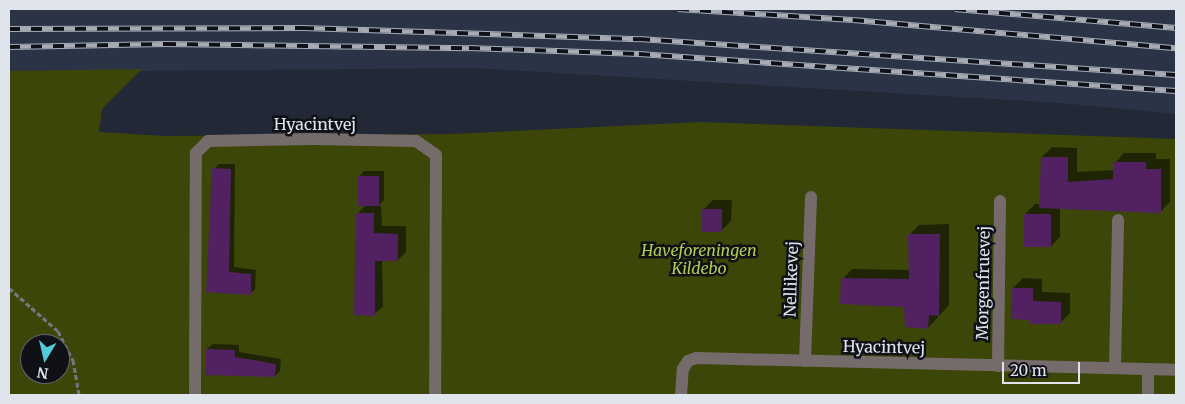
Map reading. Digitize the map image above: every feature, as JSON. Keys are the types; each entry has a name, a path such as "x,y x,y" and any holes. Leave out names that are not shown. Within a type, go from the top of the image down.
{"lane":[{"name":"Hyacintvej","path":"195,395 196,153 208,142 315,139 416,142 436,155 435,395"},
{"name":"Nellikevej","path":"805,362 811,197"},
{"name":"Morgenfruevej","path":"998,366 1000,201"},
{"path":"1115,368 1118,220"},
{"name":"Hyacintvej","path":"681,395 683,369 688,361 696,358 1176,370"},
{"path":"1148,369 1148,395"}],"path":[{"path":"9,288 58,331 73,360 79,395"}],"shaded area":[{"path":"9,9 1176,9 1176,114 1060,103 474,68 9,72"}],"green space":[{"name":"Haveforeningen Kildebo","path":"142,69 102,109 99,132 166,136 451,134 700,122 1176,139 1176,395 9,395 9,71"}],"building":[{"path":"1041,157 1068,157 1068,182 1113,179 1113,162 1146,162 1146,169 1161,169 1161,213 1039,208"},
{"path":"212,168 231,169 229,272 251,274 251,295 206,292"},
{"path":"358,176 379,176 379,206 358,206"},
{"path":"702,209 722,209 722,232 702,232"},
{"path":"356,213 374,213 374,233 398,234 398,261 375,261 375,316 354,315"},
{"path":"1024,214 1051,214 1051,247 1024,247"},
{"path":"908,234 940,234 939,316 929,315 928,329 905,327 904,307 840,304 841,278 909,279"},
{"path":"1012,288 1033,288 1033,301 1061,302 1061,324 1030,324 1030,320 1011,319"},
{"path":"206,349 235,350 235,357 276,364 275,377 205,375"}],"railway":[{"path":"678,9 853,20 1176,48"},
{"path":"955,9 1176,28"},
{"path":"9,29 303,28 639,39 1176,75"},
{"path":"9,47 165,44 469,48 639,54 1176,91"}]}
